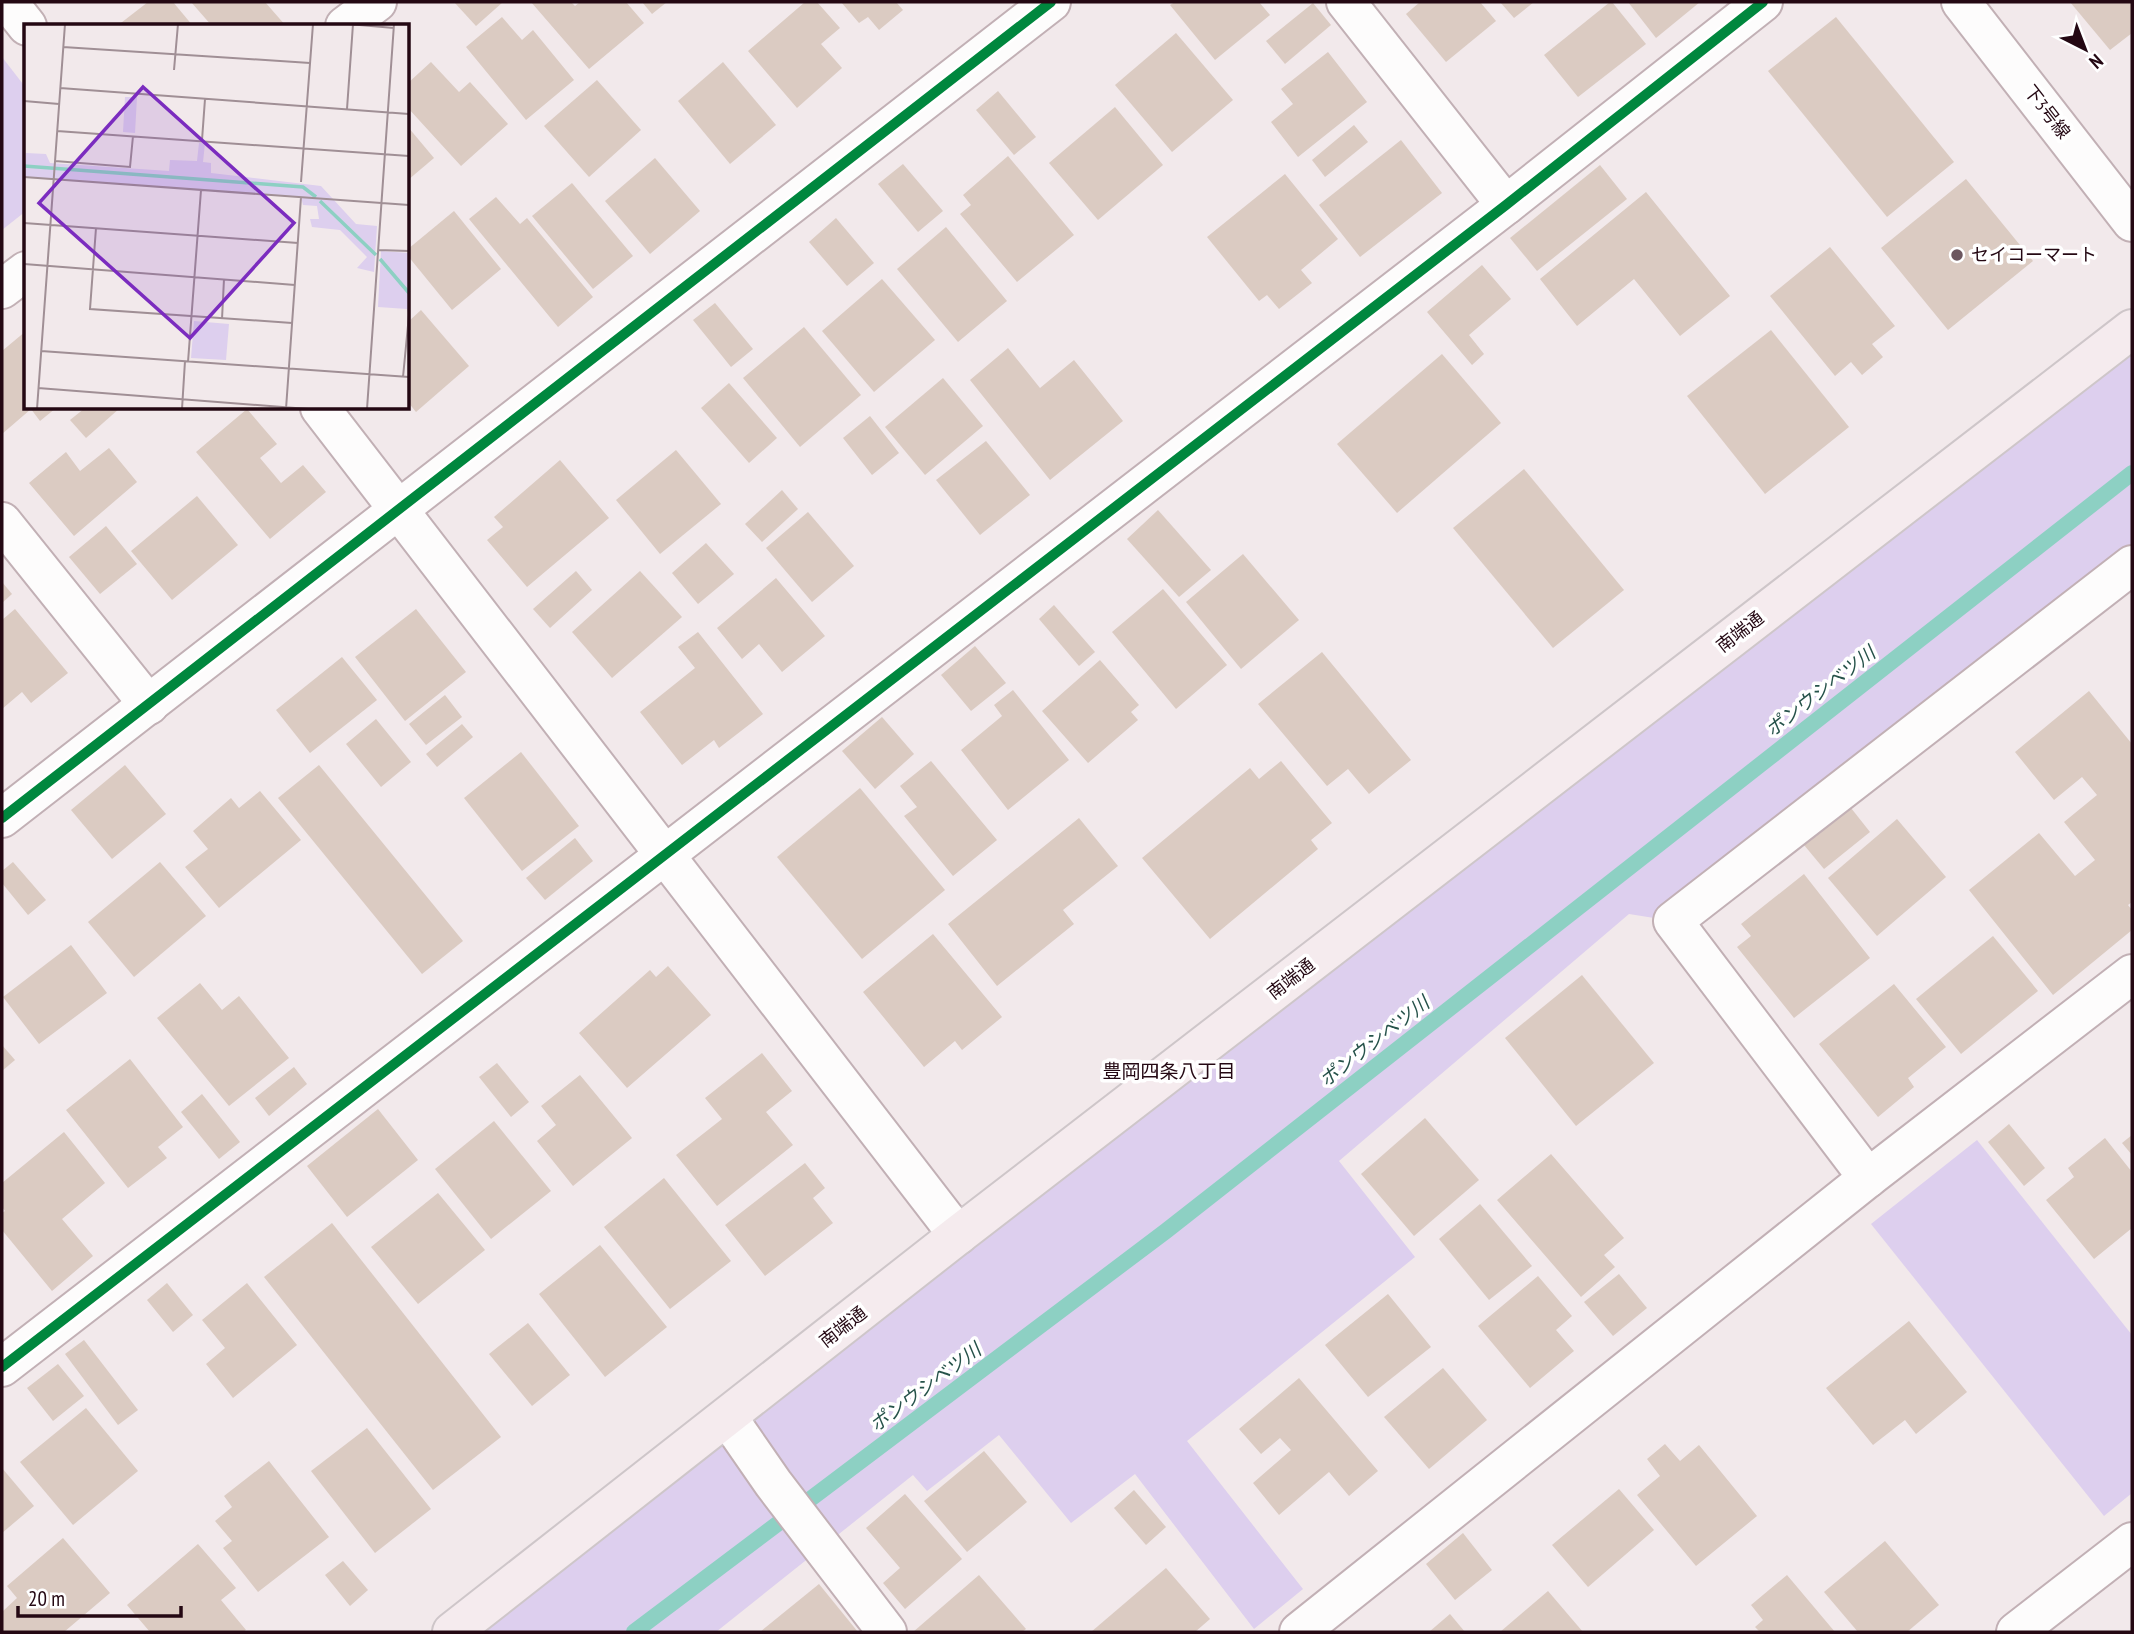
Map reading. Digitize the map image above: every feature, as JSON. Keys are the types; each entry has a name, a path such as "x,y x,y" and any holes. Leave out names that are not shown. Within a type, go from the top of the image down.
{"main road":[{"name":"南端通","path":"452,1632 958,1235 2132,329"}],"street":[{"path":"8,2 25,24"},
{"path":"348,24 377,2"},
{"path":"2,818 1051,2"},
{"path":"1346,2 1506,205"},
{"path":"2,1367 1506,205 1763,2"},
{"name":"下3号線","path":"1961,2 2132,222"},
{"path":"2,289 24,272"},
{"path":"322,410 958,1235"},
{"path":"2,522 149,705"},
{"path":"1868,1178 1673,921 2132,565"},
{"path":"1298,1632 1868,1178 2132,974"},
{"path":"728,1418 773,1483 887,1632"},
{"path":"2016,1632 2132,1542"}],"shaded area":[{"path":"2,57 24,85 24,213 2,230"},
{"path":"2132,329 2132,565 1673,921 1629,914 1339,1161 1415,1257 1187,1441 1303,1589 1254,1629 1135,1474 1071,1523 999,1435 927,1491 913,1475 716,1632 451,1632"},
{"path":"1977,1140 2132,1335 2132,1493 2104,1516 1871,1224"}],"building":[{"path":"148,2 173,2 191,24 120,24"},
{"path":"191,2 265,2 284,24 210,24"},
{"path":"454,2 503,2 476,26"},
{"path":"531,2 571,2 575,6 580,2 626,2 644,23 589,69"},
{"path":"642,2 667,2 652,14"},
{"path":"805,2 817,2 840,28 821,44 842,68 797,108 748,51"},
{"path":"841,2 896,2 903,10 879,30 868,17 859,23"},
{"path":"1175,2 1259,2 1270,15 1215,60 1170,5"},
{"path":"1420,2 1480,2 1496,21 1446,62 1406,14"},
{"path":"1500,2 1534,2 1514,18"},
{"path":"1610,2 1646,44 1578,97 1544,55"},
{"path":"1628,2 1700,2 1656,38"},
{"path":"2070,2 2132,2 2132,33 2110,50"},
{"path":"1313,3 1331,25 1285,64 1266,41"},
{"path":"502,17 522,40 533,30 574,80 526,120 466,47"},
{"path":"1836,17 1954,162 1887,217 1768,71"},
{"path":"1176,33 1233,100 1172,152 1115,85"},
{"path":"1328,52 1367,102 1298,157 1271,122 1293,104 1281,89"},
{"path":"431,62 459,92 470,82 508,124 461,166 410,110 410,81"},
{"path":"723,62 776,125 730,164 678,101"},
{"path":"597,80 641,130 589,177 544,126"},
{"path":"998,91 1036,137 1014,155 976,110"},
{"path":"1115,107 1163,165 1098,220 1049,163"},
{"path":"1354,125 1368,142 1325,177 1312,160"},
{"path":"410,129 434,158 410,178"},
{"path":"1401,140 1442,193 1360,257 1319,205"},
{"path":"1008,156 1074,235 1017,282 960,214 971,205 963,195"},
{"path":"655,158 700,211 650,254 605,201"},
{"path":"903,164 943,211 918,232 878,184"},
{"path":"1600,165 1627,199 1537,271 1510,238"},
{"path":"1285,174 1338,239 1301,270 1312,283 1279,309 1267,295 1259,301 1207,237"},
{"name":"セイコーマート","path":"1966,179 2033,261 1948,330 1881,248"},
{"path":"572,183 633,256 593,289 532,216"},
{"path":"1646,192 1730,296 1680,336 1634,279 1577,326 1540,279"},
{"path":"496,197 520,224 527,218 593,297 558,327 469,219"},
{"path":"454,211 501,269 452,310 410,258 410,247"},
{"path":"836,218 874,263 847,286 809,242"},
{"path":"946,227 1007,301 958,342 897,269"},
{"path":"1830,247 1895,326 1872,344 1883,357 1862,375 1851,362 1835,376 1770,296"},
{"path":"1482,265 1511,299 1469,335 1484,354 1472,365 1427,312"},
{"path":"882,279 935,340 874,392 822,331"},
{"path":"715,303 753,349 731,367 693,320"},
{"path":"421,310 469,366 416,412 410,404 410,320"},
{"path":"804,327 861,395 800,447 743,378"},
{"path":"1771,330 1849,427 1765,494 1687,396"},
{"path":"24,333 24,410 30,410 2,434 2,351"},
{"path":"1008,348 1040,388 1074,360 1123,421 1050,480 970,380"},
{"path":"1442,354 1501,423 1397,513 1337,444"},
{"path":"943,378 983,426 925,475 885,427"},
{"path":"729,383 777,438 749,463 701,408"},
{"path":"32,410 54,410 40,421"},
{"path":"82,410 118,410 86,438 70,420"},
{"path":"248,410 277,444 260,458 281,483 303,465 326,492 270,539 196,452"},
{"path":"870,416 899,453 872,475 843,438"},
{"path":"986,441 1030,495 980,535 936,480"},
{"path":"109,448 137,482 74,536 29,483 66,452 80,471"},
{"path":"676,450 721,504 660,554 616,500"},
{"path":"560,460 609,518 527,587 487,540 503,527 494,517"},
{"path":"1524,469 1624,590 1553,648 1453,528"},
{"path":"782,490 798,509 762,542 745,524"},
{"path":"197,496 238,545 172,600 131,551"},
{"path":"1158,510 1211,570 1179,597 1127,539"},
{"path":"808,512 854,566 812,602 766,548"},
{"path":"106,526 137,564 100,594 69,557"},
{"path":"706,543 734,574 698,604 672,573"},
{"path":"1243,554 1299,620 1241,669 1186,602"},
{"path":"576,571 592,590 550,628 533,609"},
{"path":"640,571 682,617 612,678 572,632"},
{"path":"776,578 825,636 782,672 759,644 742,659 717,628"},
{"path":"2,582 12,594 2,603"},
{"path":"1163,589 1227,665 1176,709 1112,632"},
{"path":"1054,605 1095,652 1079,666 1039,619"},
{"path":"15,609 68,673 31,703 22,692 2,709 2,620"},
{"path":"416,609 466,672 405,721 355,657"},
{"path":"698,632 763,714 719,748 714,740 682,765 640,712 695,668 678,647"},
{"path":"975,646 1006,683 971,711 941,675"},
{"path":"1322,652 1411,760 1369,794 1348,769 1327,786 1258,704"},
{"path":"342,657 377,700 310,753 276,710"},
{"path":"1100,660 1139,705 1131,712 1138,720 1088,763 1042,711"},
{"path":"1013,690 1069,760 1008,810 961,750 1002,716 994,705"},
{"path":"2089,691 2132,744 2132,902 2128,905 2132,910 2132,930 2053,995 1969,890 2039,833 2075,876 2095,860 2064,822 2097,795 2082,777 2054,800 2015,752"},
{"path":"445,695 462,717 426,745 409,724"},
{"path":"882,717 914,754 875,789 842,751"},
{"path":"376,719 411,762 381,787 346,744"},
{"path":"462,724 473,737 437,767 426,754"},
{"path":"521,752 579,826 522,871 464,798"},
{"path":"931,761 997,840 953,876 904,816 917,807 900,786"},
{"path":"1281,761 1332,823 1311,840 1318,849 1210,939 1142,858 1250,768 1259,779"},
{"path":"125,765 166,814 112,859 71,810"},
{"path":"319,765 463,941 422,974 278,798"},
{"path":"860,788 945,890 862,959 777,857"},
{"path":"260,791 301,840 219,908 185,867 208,849 193,831 231,798 239,808"},
{"path":"1851,808 1870,832 1824,869 1804,845"},
{"path":"1079,818 1118,866 1063,910 1074,924 997,986 948,924"},
{"path":"1897,819 1946,877 1877,936 1828,878"},
{"path":"575,838 593,861 545,900 526,878"},
{"path":"13,862 46,900 28,915 2,883 2,871"},
{"path":"160,862 206,916 134,977 88,922"},
{"path":"1804,874 1870,958 1794,1018 1737,947 1751,936 1741,924"},
{"path":"933,934 1002,1017 962,1050 955,1041 924,1067 863,992"},
{"path":"1993,936 2038,991 1961,1054 1916,999"},
{"path":"71,945 107,993 39,1044 3,997"},
{"path":"668,966 711,1015 627,1088 579,1033 650,970 656,977"},
{"path":"1582,975 1654,1063 1576,1126 1505,1038"},
{"path":"200,983 222,1010 239,996 289,1058 229,1106 157,1018"},
{"path":"1894,984 1946,1047 1908,1078 1914,1087 1878,1117 1819,1044"},
{"path":"2,1045 15,1060 2,1071"},
{"path":"762,1053 792,1091 766,1112 793,1145 717,1206 676,1155 722,1119 705,1098"},
{"path":"130,1059 183,1127 158,1147 167,1158 128,1188 66,1110"},
{"path":"497,1063 529,1102 511,1117 479,1077"},
{"path":"294,1067 307,1084 269,1116 255,1098"},
{"path":"580,1075 632,1138 573,1186 537,1141 556,1125 541,1106"},
{"path":"202,1094 240,1142 219,1159 181,1112"},
{"path":"378,1109 418,1160 347,1217 307,1166"},
{"path":"1425,1118 1479,1180 1414,1236 1361,1174"},
{"path":"494,1121 551,1191 491,1239 435,1169"},
{"path":"2009,1124 2045,1168 2024,1186 1988,1142"},
{"path":"64,1132 105,1183 62,1219 93,1256 52,1291 2,1230 2,1213 5,1211 2,1207 2,1183"},
{"path":"2132,1135 2132,1155 2122,1143"},
{"path":"2105,1138 2132,1172 2132,1228 2094,1259 2046,1200 2074,1177 2068,1168"},
{"path":"1551,1154 1624,1238 1604,1255 1615,1267 1581,1297 1497,1200"},
{"path":"805,1163 825,1188 813,1198 833,1223 765,1276 725,1225"},
{"path":"664,1178 731,1261 670,1309 604,1227"},
{"path":"438,1193 485,1250 418,1304 371,1247"},
{"path":"1480,1204 1532,1266 1489,1300 1439,1239"},
{"path":"332,1223 501,1437 433,1490 264,1277"},
{"path":"600,1245 667,1327 605,1377 539,1294"},
{"path":"1619,1274 1647,1308 1613,1336 1584,1302"},
{"path":"1538,1276 1572,1316 1556,1330 1574,1351 1530,1388 1478,1326"},
{"path":"167,1283 193,1315 173,1332 147,1300"},
{"path":"247,1283 297,1345 233,1398 206,1364 225,1348 202,1320"},
{"path":"1388,1294 1431,1347 1368,1397 1325,1345"},
{"path":"1909,1321 1967,1392 1916,1434 1905,1420 1873,1445 1826,1388"},
{"path":"528,1323 570,1375 532,1406 489,1354"},
{"path":"84,1340 138,1410 118,1425 65,1354"},
{"path":"58,1364 84,1396 53,1421 27,1388"},
{"path":"1443,1368 1487,1420 1429,1469 1384,1417"},
{"path":"1299,1378 1378,1471 1349,1496 1329,1472 1279,1515 1253,1483 1291,1450 1280,1438 1261,1454 1239,1429"},
{"path":"86,1408 138,1471 73,1525 20,1462"},
{"path":"367,1428 431,1509 375,1553 311,1471"},
{"path":"1665,1444 1680,1461 1699,1445 1757,1516 1696,1566 1637,1495 1660,1476 1647,1459"},
{"path":"984,1451 1027,1502 967,1552 924,1501"},
{"path":"269,1461 329,1537 258,1592 223,1548 232,1541 215,1521 232,1507 224,1496"},
{"path":"2,1468 34,1506 2,1533"},
{"path":"1619,1489 1654,1530 1588,1587 1552,1545"},
{"path":"1134,1490 1166,1527 1146,1545 1114,1508"},
{"path":"905,1494 962,1559 905,1609 883,1583 900,1568 866,1528"},
{"path":"1463,1533 1492,1570 1455,1600 1426,1564"},
{"path":"63,1538 110,1593 64,1632 2,1632 2,1612 17,1598 7,1586"},
{"path":"1885,1541 1939,1605 1907,1632 1858,1632 1824,1592"},
{"path":"198,1544 236,1588 221,1600 246,1630 150,1632 127,1605"},
{"path":"343,1561 368,1590 350,1606 325,1575"},
{"path":"1166,1568 1210,1619 1195,1632 1091,1632"},
{"path":"979,1575 1026,1629 1022,1632 913,1632"},
{"path":"1787,1575 1835,1632 1760,1632 1755,1627 1763,1620 1751,1605"},
{"path":"819,1584 858,1632 760,1632"},
{"path":"1548,1591 1583,1632 1500,1632"},
{"path":"1450,1614 1465,1632 1429,1632"}],"waterway":[{"name":"ポンウシベツ川","path":"634,1632 1166,1231 2132,473"}],"cycle path":[{"path":"2,818 1051,2"},
{"path":"2,1367 1506,205 1763,2"}],"place":[{"name":"セイコーマート","path":"1957,255"}],"district":[{"name":"豊岡四条八丁目","path":"1169,1071"}]}
